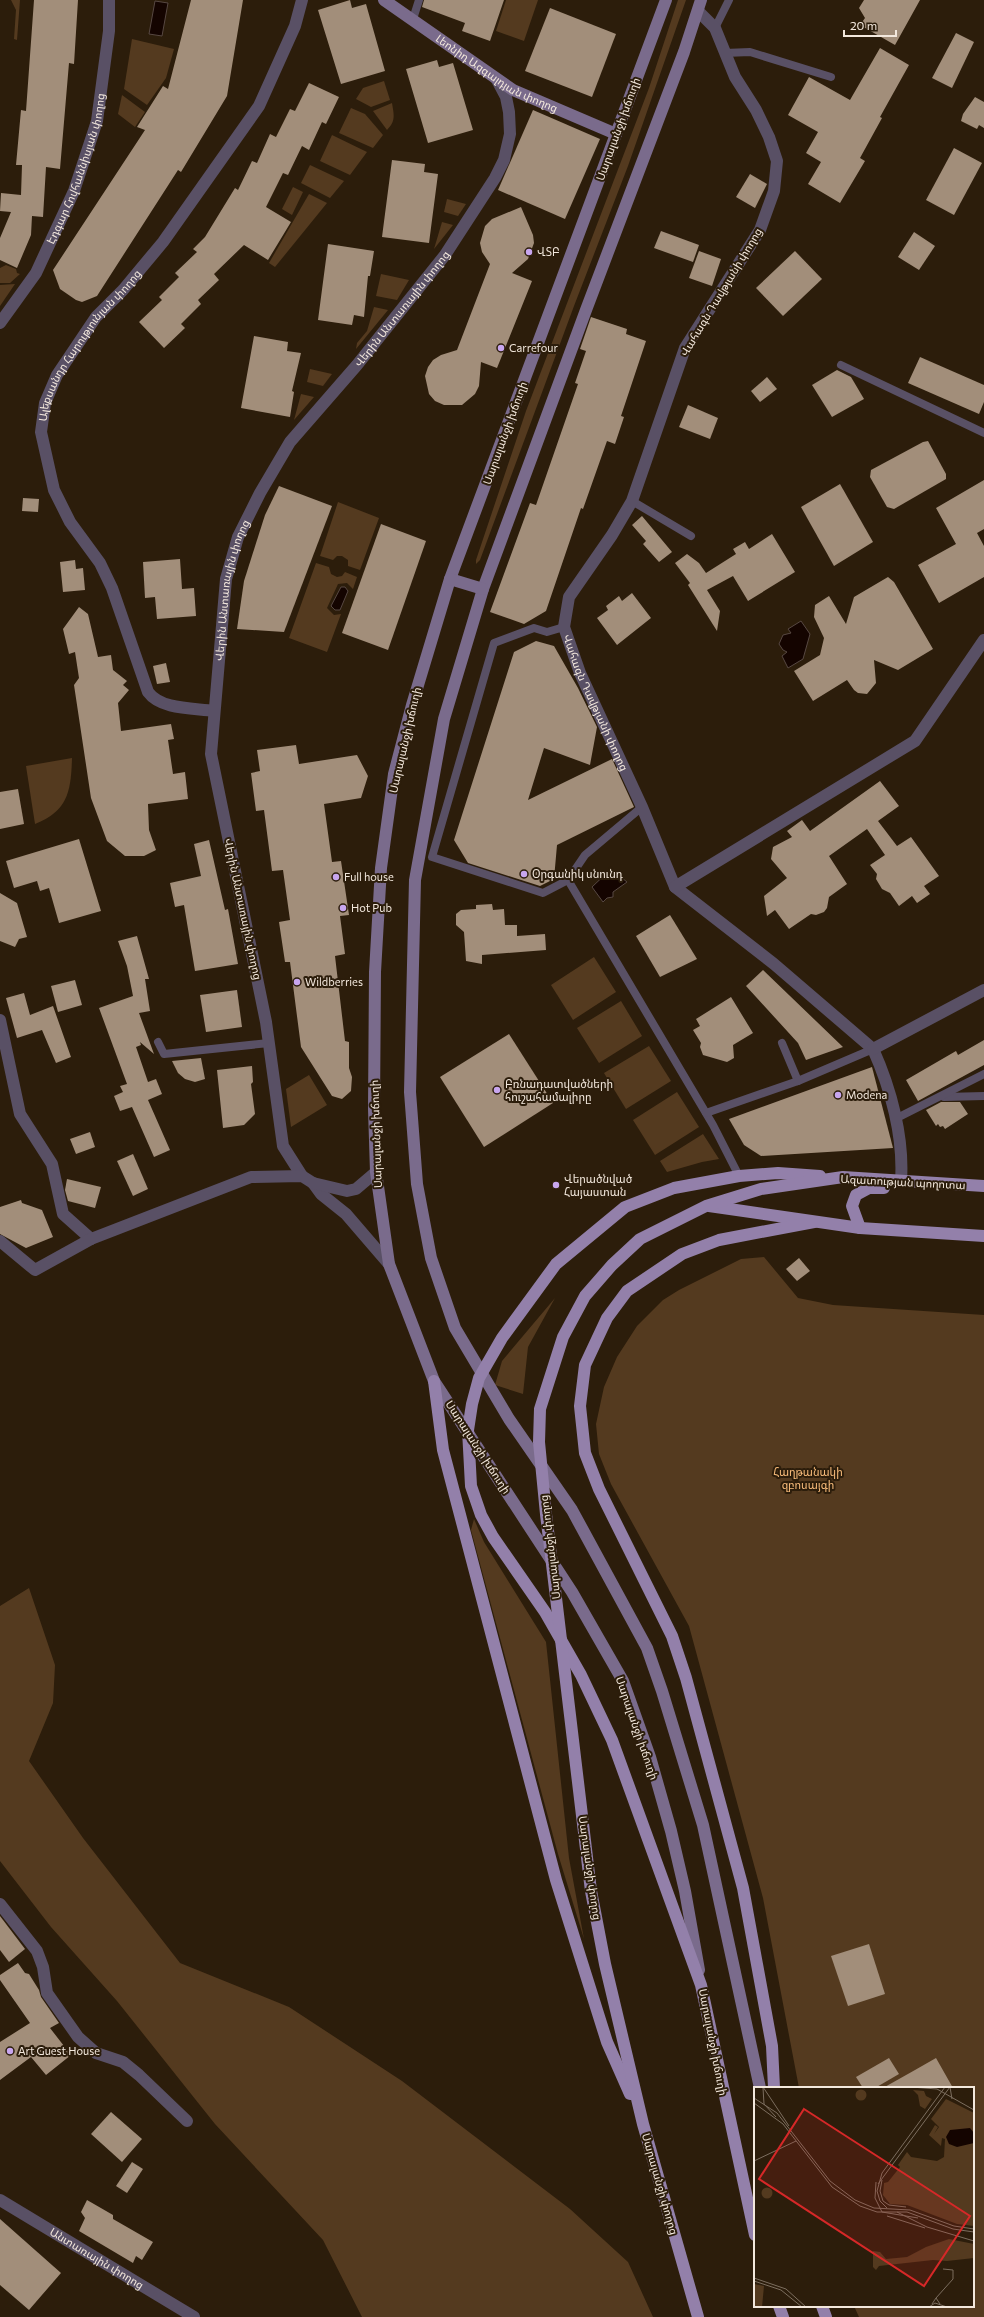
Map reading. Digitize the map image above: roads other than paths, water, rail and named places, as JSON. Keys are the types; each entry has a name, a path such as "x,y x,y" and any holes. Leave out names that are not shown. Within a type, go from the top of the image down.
{"main road":[{"name":"Լեոնիդ Ազգալդյան փողոց","path":"384,0 513,90 616,134"},
{"name":"Սարալանջի խճուղի","path":"666,0 450,579 412,705 394,774 381,868 375,972 376,1172 389,1264 434,1381 572,1592 623,1681 650,1757 671,1831 685,1891 701,1985 754,2230"},
{"path":"700,5 483,590 444,719 415,880 410,1092 414,1162 431,1258 461,1340 509,1419 572,1510 647,1648 662,1691 703,1825 760,2087"},
{"path":"450,579 483,590"},
{"path":"701,1985 612,1740 581,1675 545,1612 492,1537 481,1515 471,1486 468,1430 472,1404 479,1378 502,1338 556,1264 625,1207 674,1188 739,1176 778,1173 843,1177"},
{"name":"Ազատության պողոտա","path":"540,1409 563,1337 585,1296 612,1265 640,1239 706,1206 761,1189 843,1177 984,1186"},
{"path":"860,1228 852,1206 856,1195 869,1188 945,1190 962,1185"},
{"path":"706,1206 860,1228 984,1236"},
{"path":"774,2087 772,2046 743,1888 689,1686 672,1636 599,1489 585,1453 580,1406 585,1365 606,1318 627,1291 682,1254 718,1240 774,1228 814,1222"},
{"path":"434,1381 443,1450 556,1880 607,2042 643,2124"},
{"name":"Սարալանջի փողոց","path":"540,1409 539,1442 546,1514 594,1905 605,1964 643,2124 698,2317"},
{"path":"779,2307 783,2317"},
{"path":"822,2307 826,2317"}],"street":[{"name":"Էդգար Հովհաննիսյան փողոց","path":"0,323 36,273 74,191 97,121 109,31 109,0"},
{"name":"Ալեքսանդր Հարությունյան փողոց","path":"214,711 162,703 153,700 148,692 100,563 70,522 54,490 44,453 42,425 45,403 57,375 96,317 123,290 163,242 259,106 295,26 302,0"},
{"name":"Վահագն Դավթյանի փողոց","path":"675,887 642,807 580,674 564,627 568,597 612,535 632,501 685,348 760,230 774,191 777,161 771,143 756,110 735,77 715,28 700,5"},
{"name":"Վերին Անտառային փողոց","path":"389,1264 346,1214 321,1194 307,1179 283,1146 266,1022 211,754 226,579 238,537 260,493 290,442 357,365 445,255 495,178 504,160 510,134 509,112 506,97 497,80"},
{"path":"901,1181 902,1157 895,1119 882,1068 873,1048 774,964 675,887 915,741 984,640"},
{"path":"873,1048 984,990"},
{"path":"0,1020 20,1114 52,1164 63,1214 91,1239"},
{"path":"0,1241 35,1270 91,1239 251,1177 307,1179 347,1191 356,1189 376,1172"},
{"path":"0,1904 37,1951 43,1967 47,1993 78,2036 96,2053 122,2062 139,2074 187,2121"},
{"name":"Անտառային փողոց","path":"0,2200 194,2317"}],"lane":[{"path":"413,19 419,0"},
{"path":"715,28 728,0"},
{"path":"725,53 750,52 831,76"},
{"path":"841,365 984,433"},
{"path":"632,501 691,536"},
{"path":"564,627 547,632 534,628 494,643 432,857 543,893 568,880 585,855 642,807"},
{"path":"568,880 706,1113 739,1176"},
{"path":"158,1042 164,1054 269,1043"},
{"path":"782,1043 798,1081"},
{"path":"706,1113 798,1081 873,1048"},
{"path":"895,1119 984,1074"},
{"path":"941,1097 984,1096"}],"place":[{"name":"ՎՏԲ","path":"529,252"},
{"name":"Carrefour","path":"501,348"},
{"name":"Օրգանիկ սնունդ","path":"524,874"},
{"name":"Full house","path":"336,877"},
{"name":"Hot Pub","path":"343,908"},
{"name":"Wildberries","path":"297,982"},
{"name":"Բռնադատվածների հուշահամալիրը","path":"497,1090"},
{"name":"Modena","path":"838,1095"},
{"name":"Վերածնված Հայաստան","path":"556,1185"},
{"name":"Art Guest House","path":"10,2051"}],"park label":[{"name":"Հաղթանակի զբոսայգի","path":"808,1478"}]}
